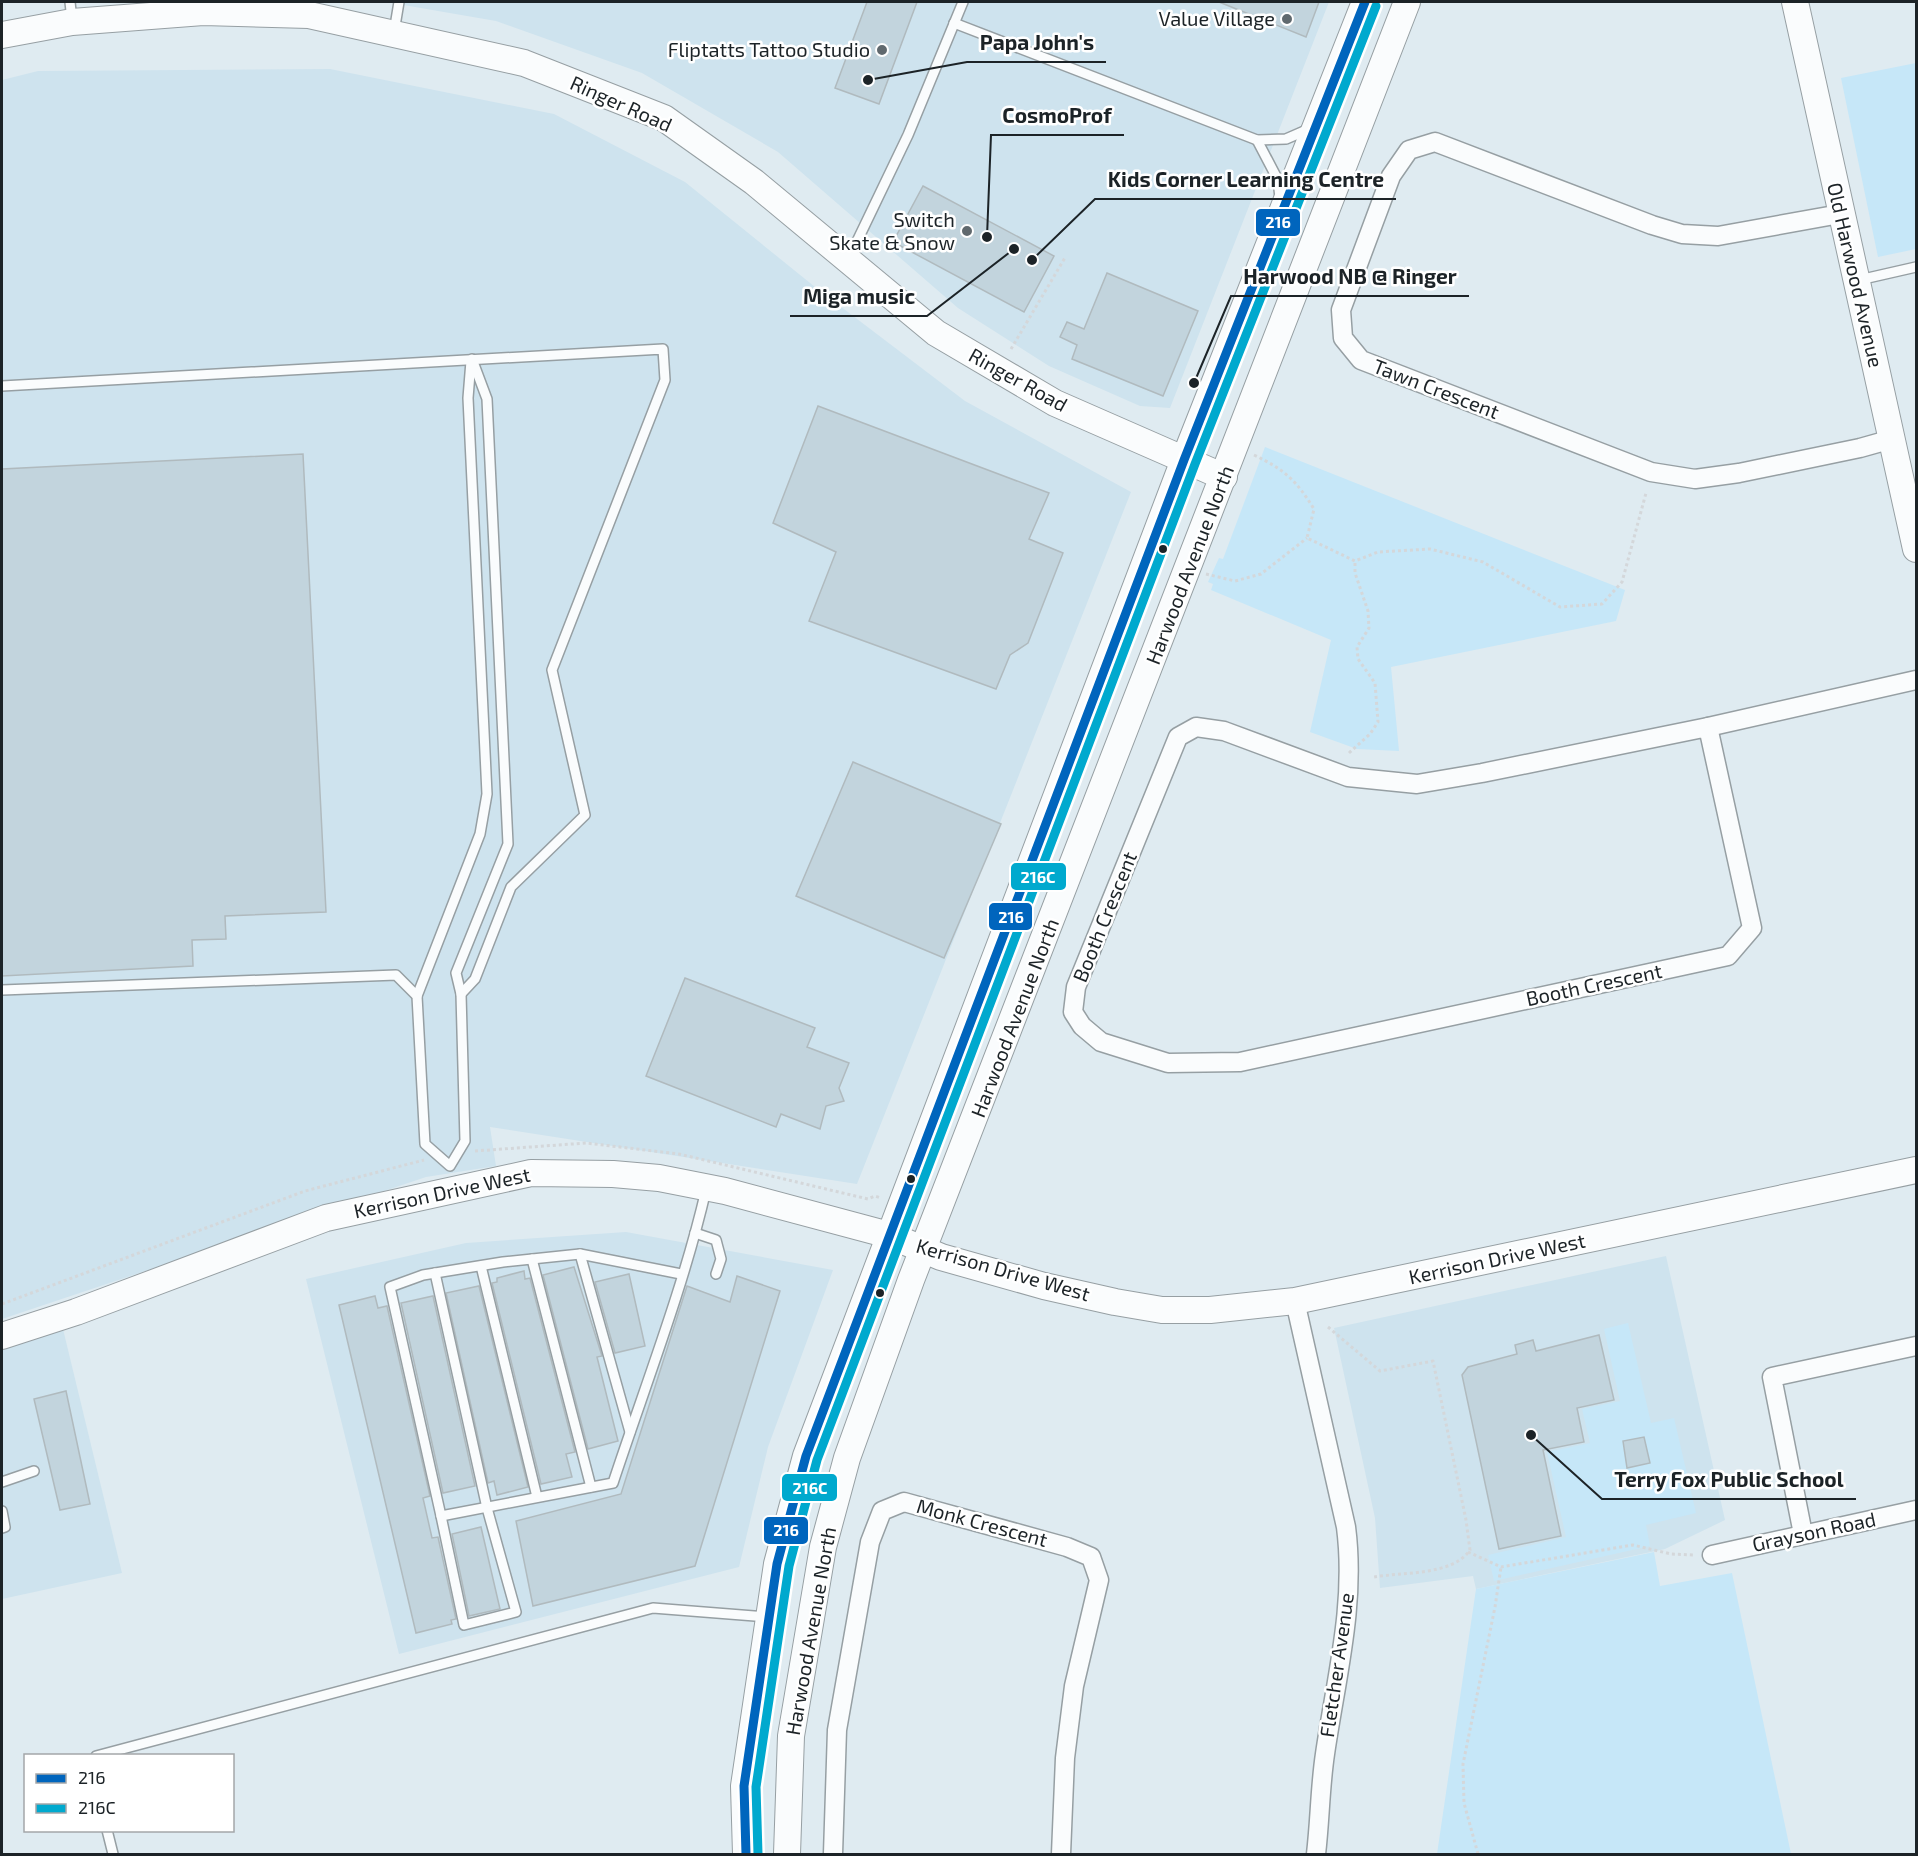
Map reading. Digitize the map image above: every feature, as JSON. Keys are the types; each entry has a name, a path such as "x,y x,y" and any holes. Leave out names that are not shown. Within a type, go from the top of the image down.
{"main road":[{"name":"Harwood Avenue North","path":"746,1854 744,1786 777,1564 806,1456 1184,460 1365,2"},
{"name":"Harwood Avenue North","path":"787,1854 791,1736 824,1546 847,1458 924,1250 1407,2"},
{"name":"Old Harwood Avenue","path":"1795,2 1840,214 1915,539"},
{"name":"Ringer Road","path":"2,35 71,12 309,15 524,63 664,118 754,182 936,333 1055,403 1224,477"},
{"name":"Kerrison Drive West","path":"2,1336 76,1312 326,1218 531,1173 613,1174 659,1178 706,1187 825,1216 889,1235 924,1250 1044,1286 1162,1310 1210,1310 1296,1301 1917,1170"}],"street":[{"name":"Tawn Crescent","path":"1840,214 1718,237 1682,234 1652,225 1435,142 1409,150 1390,176 1341,310 1343,338 1361,360 1651,472 1695,479 1739,473 1892,439"},
{"name":"Booth Crescent","path":"1708,727 1752,928 1728,956 1240,1062 1168,1063 1101,1042 1082,1026 1072,1012 1076,987 1178,737 1196,727 1224,731 1348,777 1418,784 1708,727 1917,680"},
{"name":"Fletcher Avenue","path":"1296,1301 1347,1527 1350,1558 1347,1623 1324,1756 1316,1854"},
{"path":"1803,1534 1772,1377 1917,1346"},
{"name":"Monk Crescent","path":"833,1854 837,1730 870,1542 882,1511 904,1502 1067,1547 1091,1557 1099,1580 1074,1686 1065,1758 1060,1854"},
{"name":"Grayson Road","path":"1712,1556 1917,1510"}],"lane":[{"path":"393,32 399,2"},
{"path":"848,260 908,135 963,2"},
{"path":"954,24 1257,140 1286,139 1316,126"},
{"path":"1257,140 1278,180 1282,213"},
{"path":"1856,280 1917,267"},
{"path":"2,386 663,349 665,380 552,670 585,815 511,887 475,979 461,994"},
{"path":"472,359 488,399 508,844 456,973 461,994 465,1141 450,1166 425,1144 417,996 480,834 487,794 468,398 472,359"},
{"path":"2,990 396,975 417,996"},
{"path":"441,1515 613,1483 695,1233 706,1187"},
{"path":"695,1233 716,1240 720,1259 716,1274"},
{"path":"435,1273 487,1508 516,1612 464,1625 390,1287 435,1273 580,1254 681,1274"},
{"path":"580,1254 630,1432"},
{"path":"532,1259 591,1487"},
{"path":"481,1266 537,1497"},
{"path":"2,1482 34,1471"},
{"path":"2,1511 5,1527 2,1527"},
{"path":"100,1754 653,1608 770,1617"},
{"path":"108,1832 113,1854"}],"path":[{"path":"1011,349 1066,256"},
{"path":"1188,570 1235,581 1261,574 1307,538 1314,509 1299,484 1281,468 1254,455"},
{"path":"1307,538 1355,561 1378,552 1430,549 1483,562 1560,607 1602,604 1622,582 1646,493"},
{"path":"1349,753 1370,734 1378,722 1375,683 1358,659 1357,647 1369,628 1368,611 1355,573 1355,561"},
{"path":"1328,1327 1380,1371 1433,1361 1467,1520 1468,1552 1463,1560 1438,1569 1374,1577"},
{"path":"1468,1552 1501,1567 1633,1545 1671,1554 1712,1556"},
{"path":"1478,1854 1464,1803 1463,1764 1496,1606 1501,1567"}],"shaded area":[{"path":"386,2 1329,2 1170,408 1140,406 1049,366 958,308 778,152 642,73 496,21"},
{"path":"1916,63 1916,249 1878,257 1841,78"},
{"path":"330,69 554,114 685,182 815,287 965,401 1131,492 857,1184 490,1127 496,1166 426,1177 2,1319 2,80 38,71"},
{"path":"1265,447 1625,590 1616,621 1391,667 1399,751 1357,749 1310,732 1331,640 1211,590 1213,584 1208,582 1219,558 1223,559"},
{"path":"626,1232 833,1270 768,1447 739,1567 399,1654 306,1279 466,1243"},
{"path":"1666,1256 1725,1520 1665,1549 1476,1589 1473,1576 1380,1588 1375,1518 1334,1328"},
{"path":"1628,1323 1651,1423 1674,1418 1696,1513 1646,1525 1650,1546 1494,1581 1488,1555 1566,1537 1547,1452 1590,1443 1582,1409 1620,1401 1604,1329"},
{"path":"62,1325 122,1573 2,1599 2,1348"},
{"path":"1654,1552 1660,1586 1732,1573 1791,1854 1437,1854 1476,1589"}],"building":[{"path":"867,2 917,2 879,104 835,88"},
{"name":"Value Village","path":"1219,2 1319,2 1306,37"},
{"path":"923,186 1054,256 1024,312 893,242"},
{"path":"1107,273 1198,311 1163,396 1072,359 1077,345 1060,337 1067,322 1084,329"},
{"path":"818,406 1049,493 1029,539 1063,553 1028,643 1010,655 996,689 809,621 836,552 773,523"},
{"path":"303,454 326,912 225,916 226,939 192,940 193,966 2,976 2,469"},
{"path":"853,762 1001,824 944,958 796,896"},
{"path":"685,978 815,1028 807,1047 849,1063 839,1088 844,1101 826,1106 820,1129 781,1114 776,1127 646,1076"},
{"path":"574,1267 602,1356 597,1357 618,1441 588,1449 543,1275"},
{"path":"524,1271 525,1279 530,1278 575,1452 566,1454 572,1477 541,1484 492,1283 497,1282 497,1278"},
{"path":"629,1274 645,1346 615,1353 595,1282"},
{"path":"737,1276 780,1291 695,1566 533,1606 516,1521 621,1494 687,1286 730,1302"},
{"path":"479,1286 528,1487 497,1495 494,1481 488,1483 446,1293"},
{"path":"375,1296 378,1308 387,1306 430,1496 423,1498 432,1538 438,1537 456,1619 451,1620 452,1624 416,1633 339,1305"},
{"path":"433,1296 475,1486 443,1493 401,1303"},
{"path":"1599,1335 1614,1400 1577,1408 1584,1442 1543,1450 1561,1536 1499,1549 1462,1375 1468,1367 1517,1354 1515,1345 1533,1340 1536,1351"},
{"path":"66,1391 90,1504 60,1510 34,1399"},
{"path":"1644,1437 1650,1463 1627,1468 1623,1441"},
{"path":"481,1527 500,1609 469,1616 452,1534"}],"transit line":[{"name":"216","path":"746,1854 744,1786 777,1564 806,1456 1184,460 1365,2"},
{"name":"216C","path":"758,1854 756,1787 789,1566 817,1460 1195,464 1376,6"}],"place":[{"name":"Value Village","path":"1287,19"},
{"name":"Fliptatts Tattoo Studio","path":"882,50"},
{"name":"Papa John's","path":"868,80"},
{"name":"Switch Skate & Snow","path":"967,231"},
{"name":"CosmoProf","path":"987,237"},
{"name":"Miga music","path":"1014,249"},
{"name":"Kids Corner Learning Centre","path":"1032,260"},
{"name":"Harwood NB @ Ringer","path":"1194,383"},
{"name":"Terry Fox Public School","path":"1531,1435"}]}
